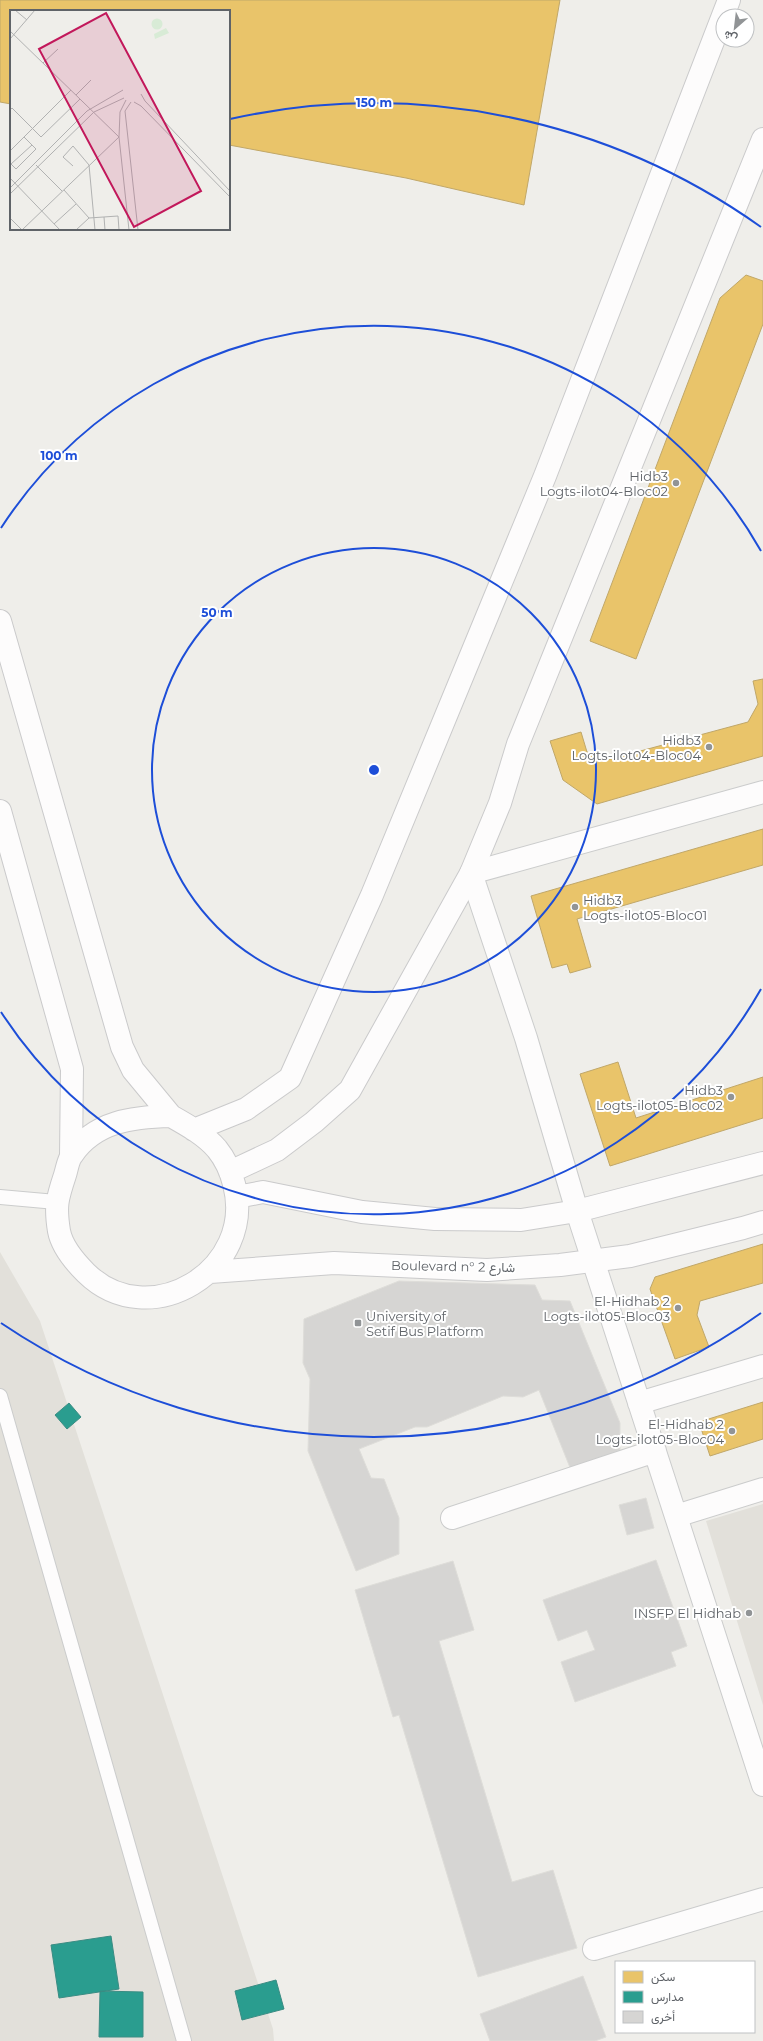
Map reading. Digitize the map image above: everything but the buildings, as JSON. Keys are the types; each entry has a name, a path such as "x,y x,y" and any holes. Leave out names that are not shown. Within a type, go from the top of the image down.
{"street":[{"path":"194,1130 246,1108 290,1078 372,895 545,476 729,0"},
{"path":"230,1172 277,1150 314,1122 350,1090 471,873 500,803 518,744 763,139"},
{"path":"0,621 122,1047 133,1070 171,1116 194,1130 217,1149 230,1172 237,1197 237,1223 228,1248 210,1272 184,1290 155,1298 123,1295 102,1286 95,1282 73,1260 59,1233 56,1202 71,1156 72,1069 0,811"},
{"path":"471,873 763,792"},
{"path":"471,873 526,1038 577,1211 763,1785"},
{"path":"71,1156 89,1136 112,1123 139,1117 171,1116"},
{"path":"237,1197 262,1192 362,1212 435,1219 521,1220 577,1211 763,1164"},
{"name":"Boulevard n° شارع 2","path":"210,1272 334,1263 487,1270 560,1265 630,1256 763,1222"},
{"path":"639,1403 763,1366"},
{"path":"452,1518 655,1451"},
{"path":"676,1516 763,1489"},
{"path":"594,1949 763,1899"}],"lane":[{"path":"0,1197 56,1202"},
{"path":"0,1396 184,2041"}],"shaded area":[{"path":"0,1252 40,1321 273,2029 274,2041 0,2041"},
{"name":"INSFP El Hidhab","path":"763,1504 763,1705 706,1521"}],"place":[{"name":"Hidb3 Logts-ilot04-Bloc02","path":"676,483"},
{"name":"Hidb3 Logts-ilot04-Bloc04","path":"709,747"},
{"name":"Hidb3 Logts-ilot05-Bloc01","path":"575,907"},
{"name":"Hidb3 Logts-ilot05-Bloc02","path":"731,1097"},
{"name":"El-Hidhab 2 Logts-ilot05-Bloc03","path":"678,1308"},
{"name":"University of Setif Bus Platform","path":"358,1323"},
{"name":"El-Hidhab 2 Logts-ilot05-Bloc04","path":"732,1431"},
{"name":"INSFP El Hidhab","path":"749,1613"}]}
